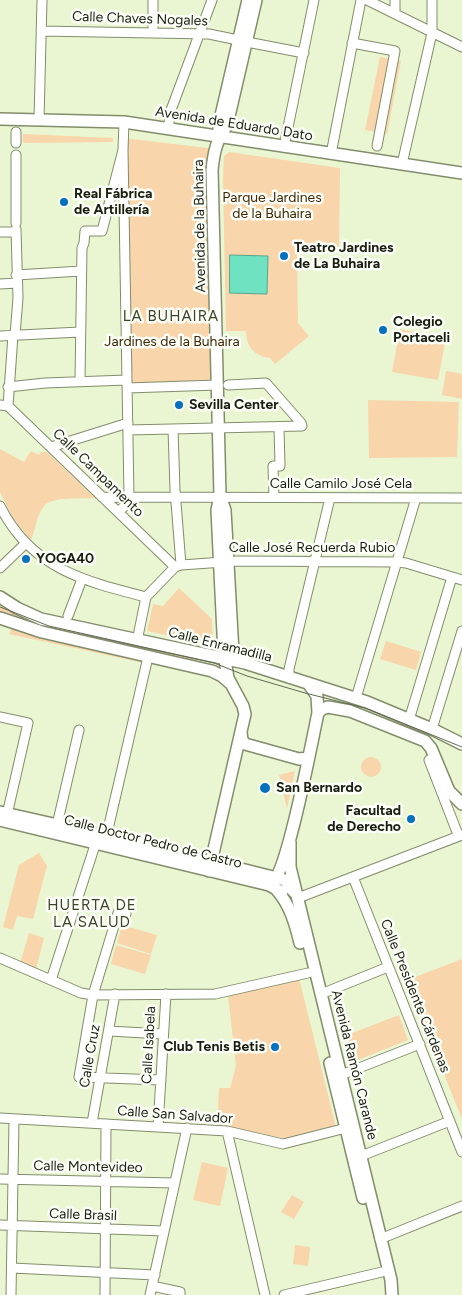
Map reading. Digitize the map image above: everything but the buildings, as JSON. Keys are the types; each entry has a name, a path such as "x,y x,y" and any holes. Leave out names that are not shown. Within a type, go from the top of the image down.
{"main road":[{"name":"Avenida de la Buhaira","path":"241,662 233,653 224,562 216,510 220,496 218,428 223,385 212,170 215,148 219,137 227,126 248,0"},
{"name":"Avenida de la Buhaira","path":"242,41 256,0"},
{"name":"Avenida de Eduardo Dato","path":"0,119 124,122 462,173"},
{"name":"Avenida de la Buhaira","path":"210,866 245,711 230,683 225,659 224,562"},
{"name":"Calle Enramadilla","path":"0,597 17,608 41,619 241,662 356,698 432,729 462,744"},
{"name":"Calle Enramadilla","path":"0,618 42,632 212,672 222,676 230,683"},
{"path":"308,683 317,696 318,713"},
{"path":"318,713 328,707 350,711 427,742 447,788 462,804"},
{"name":"Avenida Ramón Carande","path":"318,713 290,842 274,884 295,918 384,1281 391,1295"},
{"path":"241,732 242,740 245,744 299,759 308,758"},
{"name":"Calle Doctor Pedro de Castro","path":"3,817 210,866 274,884"},
{"name":"Calle Doctor Pedro de Castro","path":"3,817 57,825 101,840"},
{"name":"Avenida Ramón Carande","path":"290,842 290,867 391,1280 391,1295"},
{"path":"274,884 285,880 298,898"}],"street":[{"path":"39,120 42,0"},
{"path":"153,0 153,33"},
{"path":"168,129 171,110 212,0"},
{"path":"284,147 314,0"},
{"path":"331,154 361,0"},
{"path":"368,0 462,47"},
{"path":"395,0 395,14"},
{"path":"402,164 432,33 432,0"},
{"name":"Calle Chaves Nogales","path":"41,31 209,34 304,53"},
{"path":"352,42 396,51 377,146"},
{"path":"119,512 126,505 129,497 124,122"},
{"path":"16,132 16,143"},
{"path":"80,381 81,271 85,231 102,231 123,150"},
{"path":"16,155 18,298 5,398 45,383 80,381 127,384 266,384 302,426 173,429 128,427 51,447"},
{"path":"0,232 16,228"},
{"path":"0,284 17,279 81,271"},
{"path":"0,336 80,332"},
{"name":"Calle Campamento","path":"5,398 102,497 178,566"},
{"path":"274,497 273,466 280,466 279,427"},
{"path":"137,640 146,597 178,566 173,429"},
{"name":"Calle Camilo José Cela","path":"102,497 462,498"},
{"path":"289,678 289,669 330,498"},
{"path":"356,698 416,498"},
{"path":"0,506 26,543 62,570 82,579 146,597"},
{"path":"0,568 26,543"},
{"name":"Calle José Recuerda Rubio","path":"178,566 224,562 397,562 462,580"},
{"path":"409,720 452,576"},
{"path":"68,616 82,579"},
{"path":"432,729 462,631"},
{"path":"51,980 101,840 148,657"},
{"path":"0,717 28,723 3,817"},
{"path":"57,825 78,730"},
{"path":"298,898 460,835 429,760"},
{"name":"Calle Presidente Cárdenas","path":"353,877 462,1152"},
{"path":"126,914 118,913 93,995 80,1077 161,1080"},
{"path":"0,958 81,993 93,995 215,994 308,973"},
{"path":"320,994 388,968"},
{"name":"Calle Cruz","path":"92,1123 115,994"},
{"name":"Calle Isabela","path":"158,1126 166,994"},
{"path":"109,1032 163,1034"},
{"path":"341,1075 420,1044"},
{"name":"Calle San Salvador","path":"0,1118 227,1131 283,1144 346,1128"},
{"path":"11,1295 14,1119"},
{"path":"361,1156 450,1121"},
{"path":"105,1295 106,1124"},
{"path":"180,1295 180,1292 151,1290 187,1128"},
{"path":"227,1131 265,1295"},
{"name":"Calle Montevideo","path":"0,1179 175,1183"},
{"path":"380,1239 462,1206"},
{"name":"Calle Brasil","path":"0,1225 164,1231"},
{"path":"12,1268 155,1275"},
{"path":"284,1295 382,1272"}],"green space":[{"path":"380,57 401,61 387,134 365,130"},
{"path":"23,134 113,138 113,142 23,143"},
{"name":"Jardines de la Buhaira","path":"124,138 215,149 218,385 127,388"},
{"name":"Parque Jardines de la Buhaira","path":"229,152 340,168 339,248 297,248 298,323 309,336 275,364 270,358 255,353 252,350 246,337 246,331 226,331 223,177 224,156"},
{"path":"400,329 446,338 438,380 392,372"},
{"path":"446,371 462,374 462,399 442,395"},
{"path":"368,400 459,402 457,457 369,458"},
{"path":"0,449 24,462 31,451 39,455 41,452 47,452 95,498 60,499 48,503 40,514 31,540 13,518 0,492"},
{"path":"179,588 212,619 213,645 147,631 153,604 163,606"},
{"path":"0,605 195,657 194,664 56,633 0,612"},
{"path":"13,625 142,659 144,663 9,634"},
{"path":"386,641 421,652 416,670 380,659"},
{"path":"371,757 378,760 381,767 378,774 371,777 364,774 361,767 364,760"},
{"path":"295,771 287,809 279,775"},
{"path":"39,853 47,866 33,919 17,916 13,930 3,927 19,865"},
{"path":"122,925 157,935 151,954 117,943"},
{"path":"29,933 44,938 36,969 20,963"},
{"path":"116,945 151,955 145,974 111,964"},
{"path":"462,959 462,1119 416,1004 419,1003 410,979"},
{"name":"Club Tenis Betis","path":"299,978 336,1127 291,1138 283,1138 217,1125 219,1088 230,1088 236,1066 228,995"},
{"path":"399,1015 408,1040 353,1062 347,1035"},
{"path":"202,1162 228,1168 220,1206 193,1200"},
{"path":"292,1195 304,1202 294,1219 281,1212"},
{"path":"295,1245 310,1247 308,1266 293,1264"}],"water":[{"path":"230,255 268,256 267,294 230,293"}],"tram line":[{"path":"0,607 49,626 214,663 247,676 365,708 462,747"}],"place":[{"name":"Real Fábrica de Artillería","path":"64,202"},
{"name":"Teatro Jardines de La Buhaira","path":"284,256"},
{"name":"Colegio Portaceli","path":"383,330"},
{"name":"Sevilla Center","path":"179,405"},
{"name":"YOGA40","path":"26,559"},
{"name":"San Bernardo","path":"265,788"},
{"name":"Facultad de Derecho","path":"411,819"},
{"name":"Club Tenis Betis","path":"275,1047"}],"district":[{"name":"LA BUHAIRA","path":"171,317"},
{"name":"HUERTA DE LA SALUD","path":"92,914"}]}
